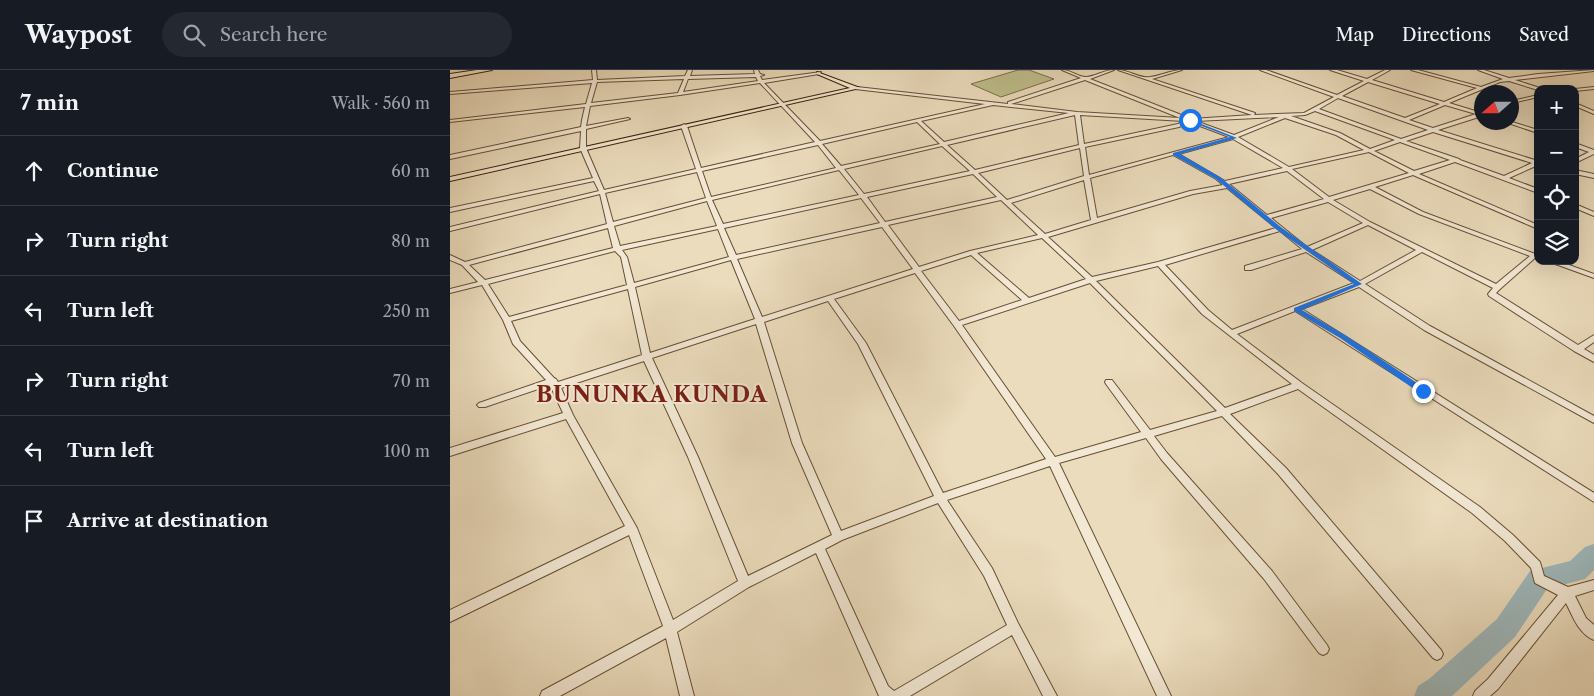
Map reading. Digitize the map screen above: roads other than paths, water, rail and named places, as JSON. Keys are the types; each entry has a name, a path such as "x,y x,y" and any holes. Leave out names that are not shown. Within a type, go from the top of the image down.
{"street":[{"path":"450,76 489,70"},
{"path":"594,70 596,81 583,127 583,148 602,192 617,248 624,257 647,357 746,583"},
{"path":"680,94 690,70"},
{"path":"450,121 680,94 830,70"},
{"path":"1064,70 1234,138 1287,168 1329,200 1368,223 1497,287"},
{"path":"1005,105 1112,70"},
{"path":"1120,70 1256,115"},
{"path":"1148,79 1180,70"},
{"path":"1262,70 1314,86 1338,98 1534,162"},
{"path":"1332,70 1474,112"},
{"path":"450,93 596,81 686,79 756,73 819,73 856,88 1077,113 1190,120 1256,115 1285,116 1305,114 1388,70"},
{"path":"1414,70 1474,86"},
{"path":"1480,70 1534,87"},
{"path":"1542,70 1554,74"},
{"path":"1489,85 1509,78 1594,70"},
{"path":"756,73 760,81 818,142 838,169 862,196 882,226 957,324 1052,461 1164,696"},
{"path":"450,179 856,88"},
{"path":"1579,90 1594,88"},
{"path":"1405,120 1474,91"},
{"path":"1519,100 1534,97"},
{"path":"450,230 602,192 991,104"},
{"path":"1581,106 1594,105"},
{"path":"1581,106 1594,113"},
{"path":"1315,109 1534,189"},
{"path":"464,264 709,199 1077,113"},
{"path":"1077,113 1094,222"},
{"path":"507,320 630,284 732,258 1004,200 1234,138 1285,116 1338,134 1415,174 1534,225"},
{"path":"482,404 647,357 972,252 1044,236 1192,192 1287,168 1371,150 1404,141 1474,116"},
{"path":"450,157 583,127 628,119"},
{"path":"917,120 1090,280 1282,471 1437,654"},
{"path":"450,291 617,248 975,172 1081,146 1179,125 1190,120"},
{"path":"684,126 697,170 718,226 759,320 797,443 838,537"},
{"path":"1519,126 1534,131"},
{"path":"1579,146 1594,152 1579,159"},
{"path":"1175,154 1226,184 1306,249 1427,328 1594,420"},
{"path":"1265,216 1329,200 1369,186 1458,160"},
{"path":"1505,178 1534,164"},
{"path":"1579,173 1594,176"},
{"path":"450,210 596,178"},
{"path":"1369,186 1421,213 1534,256"},
{"path":"1579,208 1594,214"},
{"path":"1248,268 1306,249 1368,223"},
{"path":"957,324 1090,280 1160,264 1280,229"},
{"path":"1231,333 1359,284 1421,250"},
{"path":"972,252 1028,301"},
{"path":"450,257 464,264 484,283 507,320 516,342 555,384 568,415 632,528 670,629 687,696"},
{"path":"1534,259 1492,292 1495,298 1594,359"},
{"path":"1160,264 1205,312 1231,333 1299,385 1476,510 1509,538 1536,566 1539,579 1567,593 1582,622 1594,634"},
{"path":"1562,265 1594,276"},
{"path":"830,298 862,344 940,498 988,572 1050,696"},
{"path":"1297,309 1594,498"},
{"path":"1577,348 1594,338"},
{"path":"1109,382 1164,456 1268,576 1323,649"},
{"path":"547,696 670,629 746,583 838,537 940,498 1052,461 1222,413 1299,385"},
{"path":"450,452 568,415"},
{"path":"450,616 632,528"},
{"path":"819,547 883,691 890,696"},
{"path":"1480,696 1493,684 1567,593 1594,585"},
{"path":"897,696 1014,627"}],"waterway":[{"path":"1428,696 1439,689 1506,628 1539,579 1576,571 1594,555"}],"district":[{"name":"BUNUNKA KUNDA","path":"652,394"}]}
